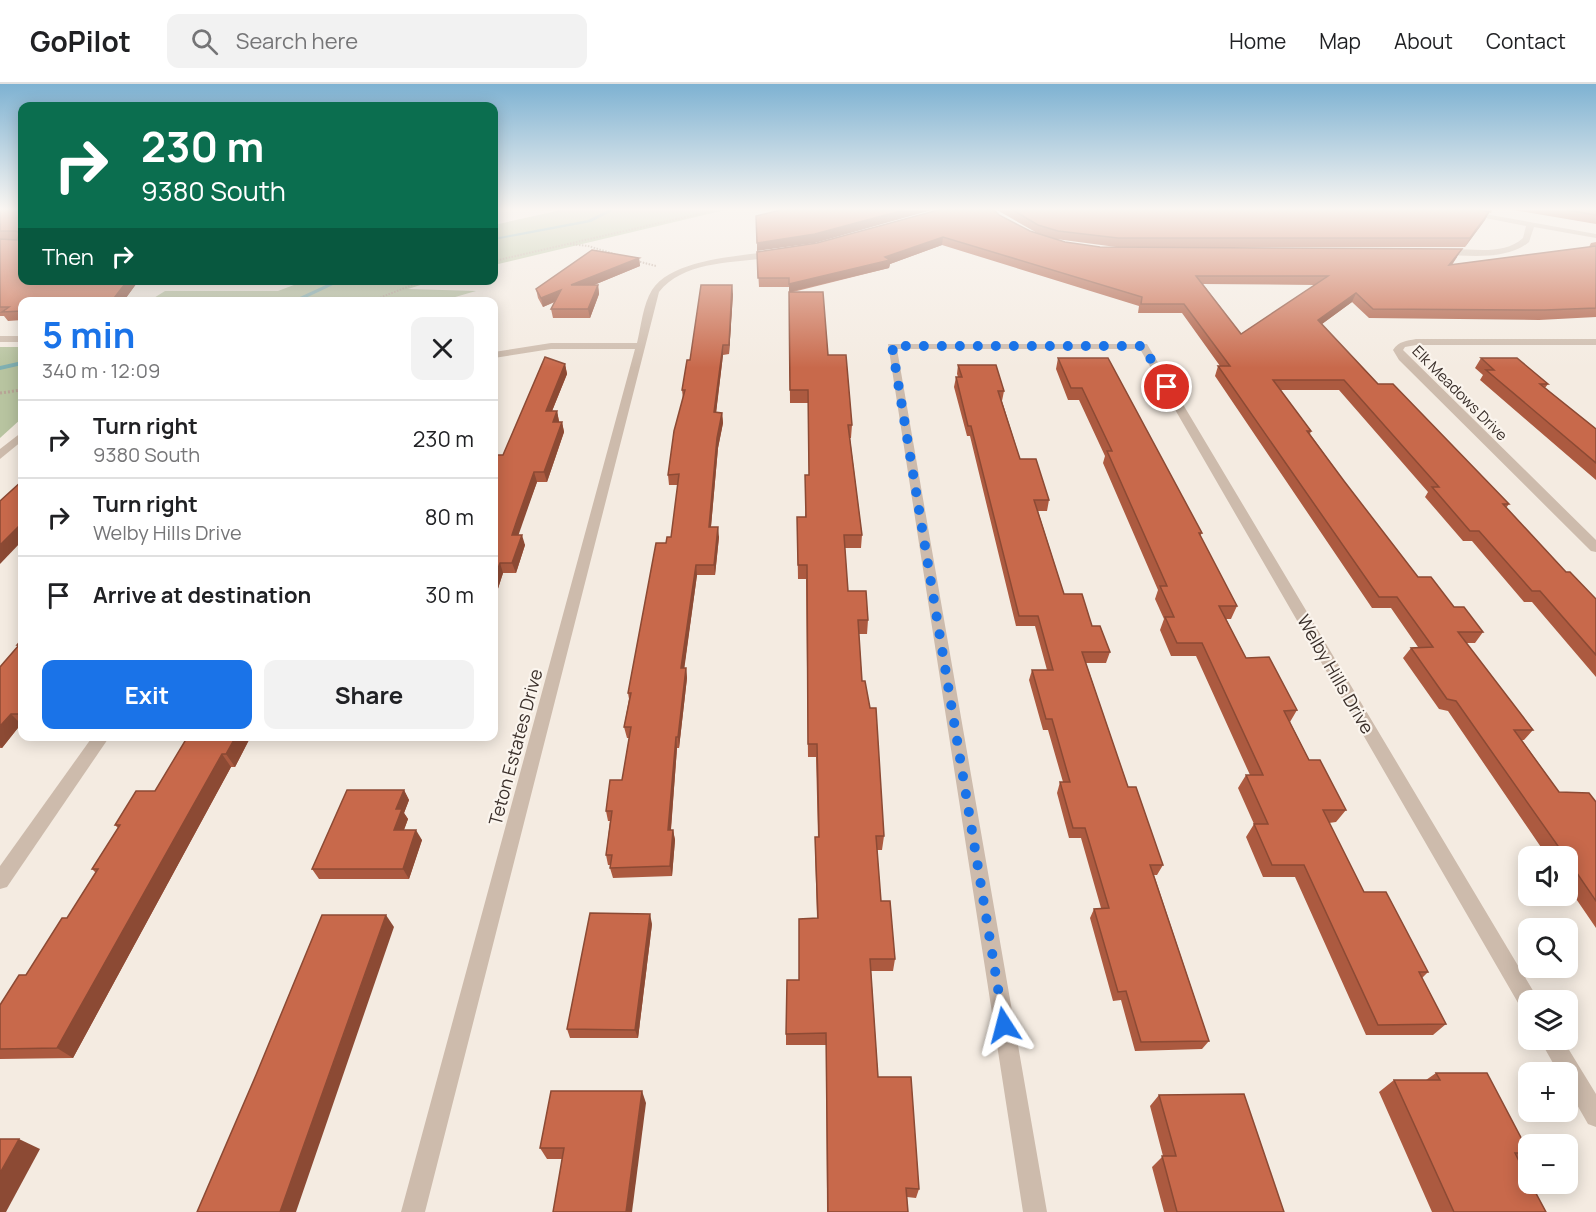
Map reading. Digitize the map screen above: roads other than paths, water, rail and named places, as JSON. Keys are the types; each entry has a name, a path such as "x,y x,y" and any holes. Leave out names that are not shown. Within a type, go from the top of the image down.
{"street":[{"name":"Teton Estates Drive","path":"413,1212 655,292 661,284 679,274 715,263"},
{"path":"0,339 18,339"},
{"name":"Elk Meadows Drive","path":"1596,342 1416,342 1402,345 1398,350 1402,358 1596,548"},
{"path":"498,353 551,346 641,346"},
{"name":"Welby Hills Drive","path":"1035,1212 892,346 1143,346 1522,990"},
{"path":"0,455 18,439"},
{"path":"0,880 98,741"},
{"path":"1557,1050 1596,1116"}],"waterway":[{"path":"302,297 330,285"},
{"path":"0,368 18,364"}]}
